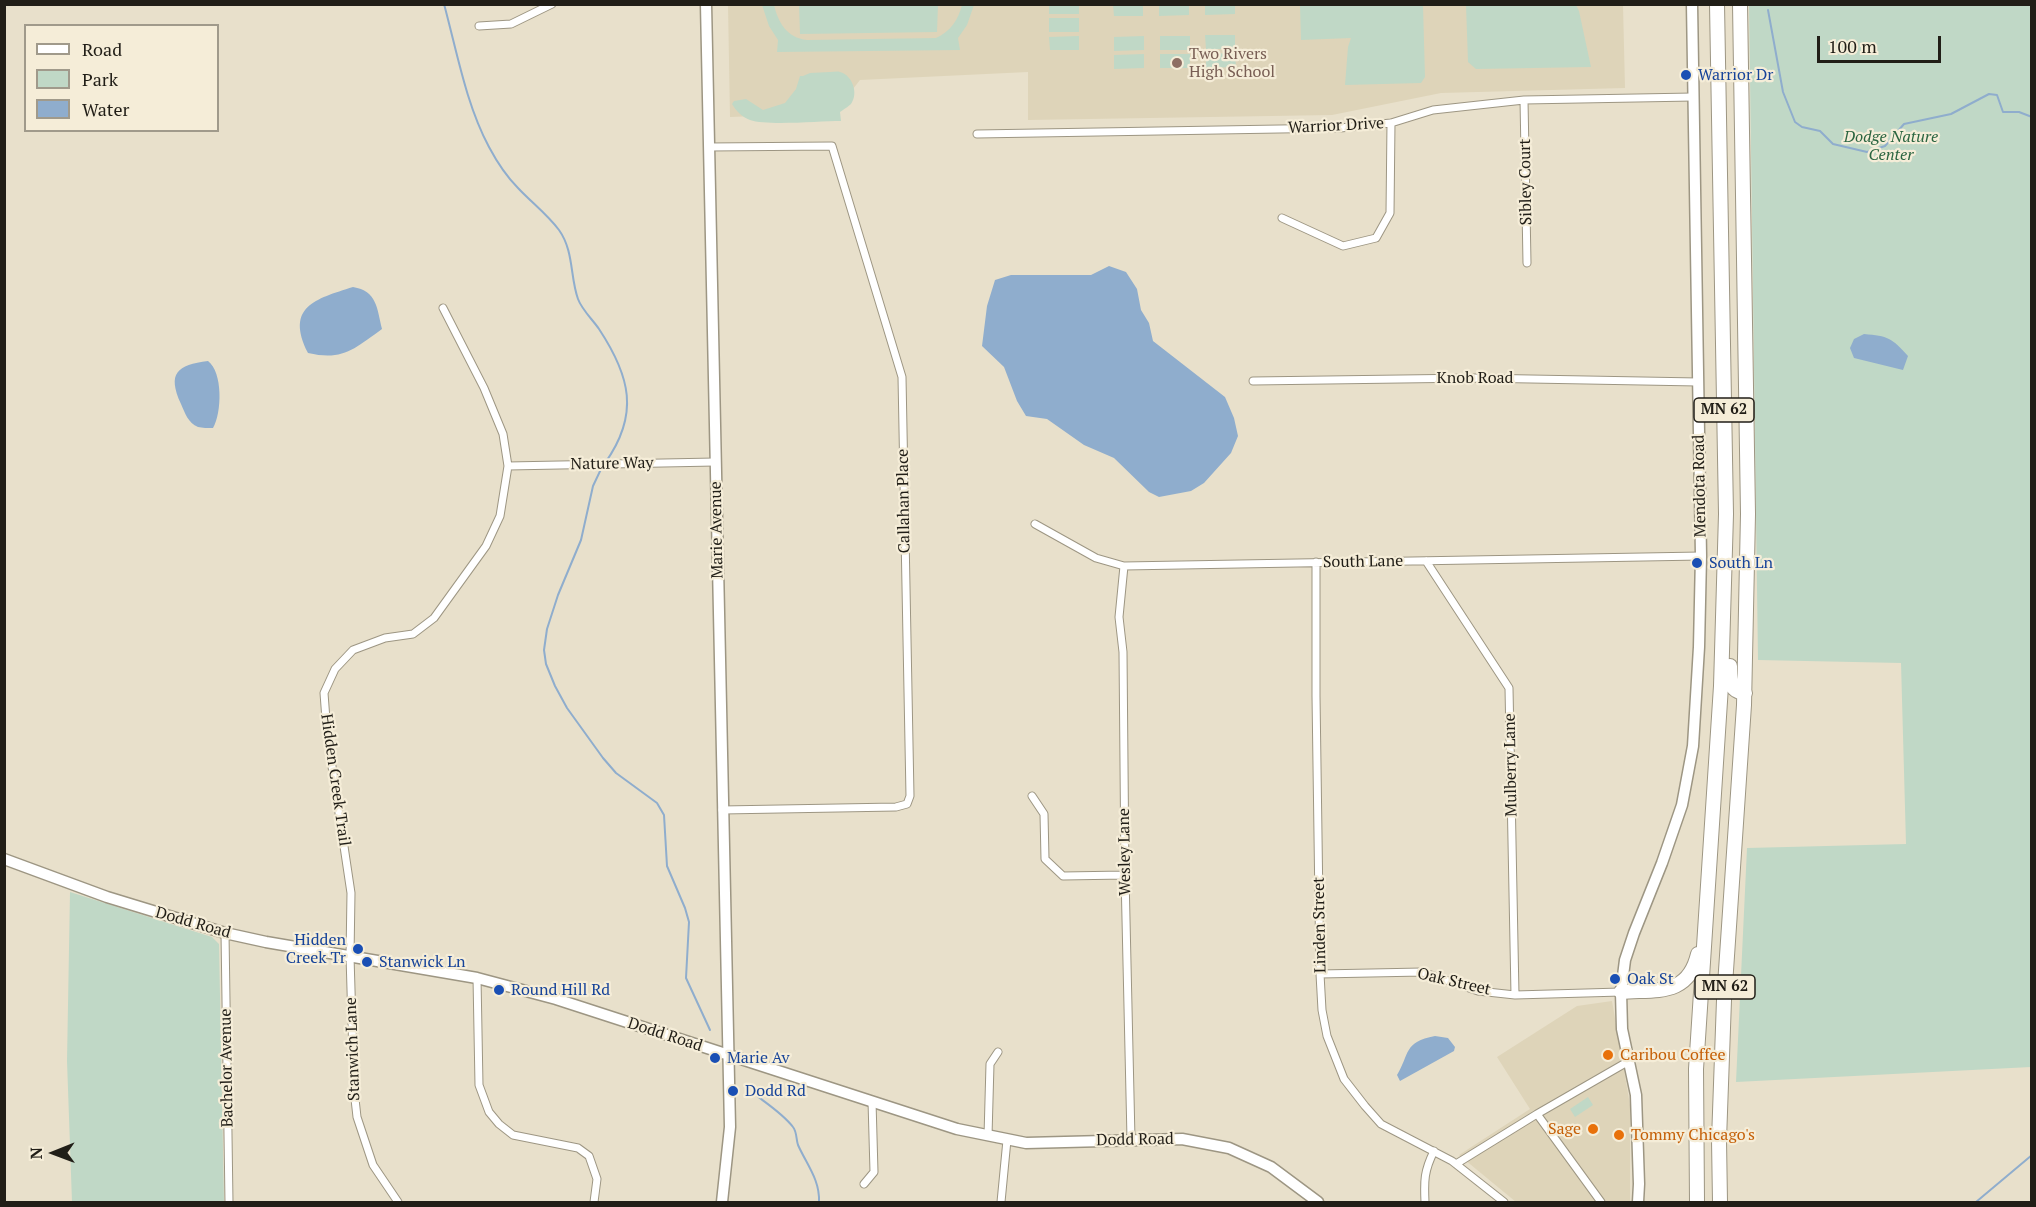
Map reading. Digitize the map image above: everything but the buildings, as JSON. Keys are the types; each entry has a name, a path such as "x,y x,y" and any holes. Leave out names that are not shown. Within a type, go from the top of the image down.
{"highway":[{"name":"MN 62","path":"1697,1203 1696,1069 1721,686 1726,514 1717,4"},
{"name":"MN 62","path":"1720,1203 1719,1139 1724,1000 1744,693 1748,514 1740,4"},
{"path":"1724,564 1731,644 1730,680 1736,692 1744,693"},
{"path":"1621,992 1664,991 1688,977 1695,966 1705,922"}],"street":[{"path":"479,26 511,24 552,4"},
{"name":"Marie Avenue","path":"706,4 730,1127 722,1203"},
{"name":"Mendota Road","path":"1638,1203 1636,1095 1622,1029 1621,992 1625,960 1682,805 1691,756 1699,647 1701,556 1692,4"},
{"name":"Warrior Drive","path":"977,134 1340,128 1391,123 1433,110 1524,100 1693,97"},
{"name":"Sibley Court","path":"1524,100 1527,263"},
{"path":"1282,218 1343,246 1376,238 1390,213 1391,123"},
{"name":"Callahan Place","path":"709,147 832,146 902,377 910,796 907,804 896,807 722,810"},
{"name":"Hidden Creek Trail","path":"350,956 351,892 327,733 324,693 335,669 353,650 385,638 413,634 434,618 486,546 500,516 507,485 508,466 503,434 484,388 443,308"},
{"name":"Knob Road","path":"1253,381 1475,378 1698,382"},
{"name":"Nature Way","path":"508,466 715,462"},
{"name":"South Lane","path":"1035,524 1096,558 1124,566 1701,556"},
{"name":"Mulberry Lane","path":"1426,561 1509,688 1515,995"},
{"name":"Linden Street","path":"1316,562 1320,974 1322,1010 1327,1036 1344,1079 1381,1124 1456,1164 1504,1203"},
{"name":"Wesley Lane","path":"1124,566 1119,617 1123,652 1131,1139"},
{"path":"1032,796 1044,814 1046,859 1063,876 1125,875"},
{"name":"Dodd Road","path":"4,859 107,897 225,933 477,978 556,999 957,1129 1007,1140 1048,1143 1182,1138 1229,1148 1271,1167 1313,1200"},
{"name":"Bachelor Avenue","path":"225,933 229,1203"},
{"name":"Stanwich Lane","path":"350,956 354,1090 357,1117 373,1165 398,1203"},
{"name":"Oak Street","path":"1320,974 1422,972 1478,991 1515,995 1621,992"},
{"path":"477,978 479,1085 489,1112 513,1135 578,1148 590,1156 597,1179 594,1203"},
{"path":"988,1136 990,1064 998,1052"},
{"path":"1456,1164 1629,1061"},
{"path":"864,1184 874,1172 872,1101"},
{"path":"1537,1114 1601,1203"},
{"path":"1001,1203 1007,1140"},
{"path":"1425,1203 1424,1177 1434,1151"}],"shaded area":[{"name":"Two Rivers High School","path":"728,5 1623,5 1625,88 1441,93 1332,115 1028,120 1028,72 860,80 834,113 730,117"},
{"path":"1612,1001 1630,1105 1630,1202 1516,1202 1459,1155 1530,1109 1497,1057 1577,1006"}],"green space":[{"path":"762,5 774,5 784,28 794,36 807,40 936,38 953,24 962,5 974,5 967,25 958,38 960,50 777,52 778,40 769,26"},
{"path":"799,5 938,5 937,32 800,34"},
{"path":"1049,5 1079,5 1079,14 1049,14"},
{"path":"1113,5 1143,5 1143,16 1114,16"},
{"path":"1159,5 1189,5 1189,15 1159,16"},
{"path":"1205,5 1235,5 1235,14 1205,15"},
{"path":"1300,5 1423,5 1425,77 1421,83 1345,85 1348,47 1351,38 1301,40"},
{"path":"1466,5 1576,5 1591,67 1476,69 1468,62"},
{"name":"Dodge Nature Center","path":"1749,5 2031,5 2031,1067 1736,1082 1747,848 1906,844 1901,663 1758,660"},
{"path":"1049,18 1079,18 1079,32 1049,32"},
{"path":"1205,35 1235,35 1235,49 1206,49"},
{"path":"1079,36 1079,50 1050,50 1049,37"},
{"path":"1144,36 1144,50 1114,51 1114,37"},
{"path":"1160,36 1190,36 1190,50 1160,50"},
{"path":"1235,53 1236,67 1206,68 1206,54"},
{"path":"1144,54 1144,68 1114,69 1114,55"},
{"path":"1160,54 1190,54 1190,68 1160,68"},
{"path":"839,72 848,77 854,90 851,104 840,112 841,121 758,122 744,117 732,104 734,101 746,99 763,110 785,103 796,89 800,76 810,73"},
{"path":"70,892 212,937 219,944 224,1202 72,1202 67,1061"},
{"path":"1588,1097 1593,1105 1575,1117 1570,1109"}],"water":[{"path":"1109,266 1126,272 1137,289 1141,310 1149,323 1153,341 1225,397 1234,418 1238,436 1231,453 1204,483 1191,491 1159,497 1149,492 1114,458 1084,445 1047,419 1026,416 1017,401 1004,367 982,346 987,306 995,280 1011,275 1091,275"},
{"path":"353,287 367,292 375,302 382,329 348,352 330,355 308,353 300,325 302,315 316,301"},
{"path":"1864,334 1884,337 1898,345 1908,356 1903,370 1854,358 1850,348 1854,339"},
{"path":"208,361 213,366 219,383 218,413 213,428 198,427 189,420 175,385 175,378 182,368"},
{"path":"1435,1036 1448,1038 1455,1047 1454,1051 1400,1081 1397,1075 1412,1045"}],"waterway":[{"path":"444,4 474,113 492,153 506,174 564,238 578,299 610,346 624,379 627,411 616,445 605,463"},
{"path":"1768,10 1783,92 1795,122 1802,127 1820,131 1833,144 1867,152 1885,146 1904,124 1951,114 1989,94 1997,95 2003,112 2019,112 2032,117"},
{"path":"602,467 593,486 581,540 558,595 547,629 544,650 546,664 567,708 603,758 616,773 657,803 664,815 667,866 689,922 686,978 710,1030"},
{"path":"757,1096 781,1114 794,1129 798,1145 815,1180 819,1202"},
{"path":"1976,1202 2032,1155"}],"place":[{"name":"Two Rivers High School","path":"1177,63"},
{"name":"Warrior Dr","path":"1686,75"},
{"name":"South Ln","path":"1697,563"},
{"name":"Hidden Creek Tr","path":"358,949"},
{"name":"Stanwick Ln","path":"367,962"},
{"name":"Oak St","path":"1615,979"},
{"name":"Round Hill Rd","path":"499,990"},
{"name":"Caribou Coffee","path":"1608,1055"},
{"name":"Marie Av","path":"715,1058"},
{"name":"Dodd Rd","path":"733,1091"},
{"name":"Sage","path":"1593,1129"},
{"name":"Tommy Chicago's","path":"1619,1135"}]}
